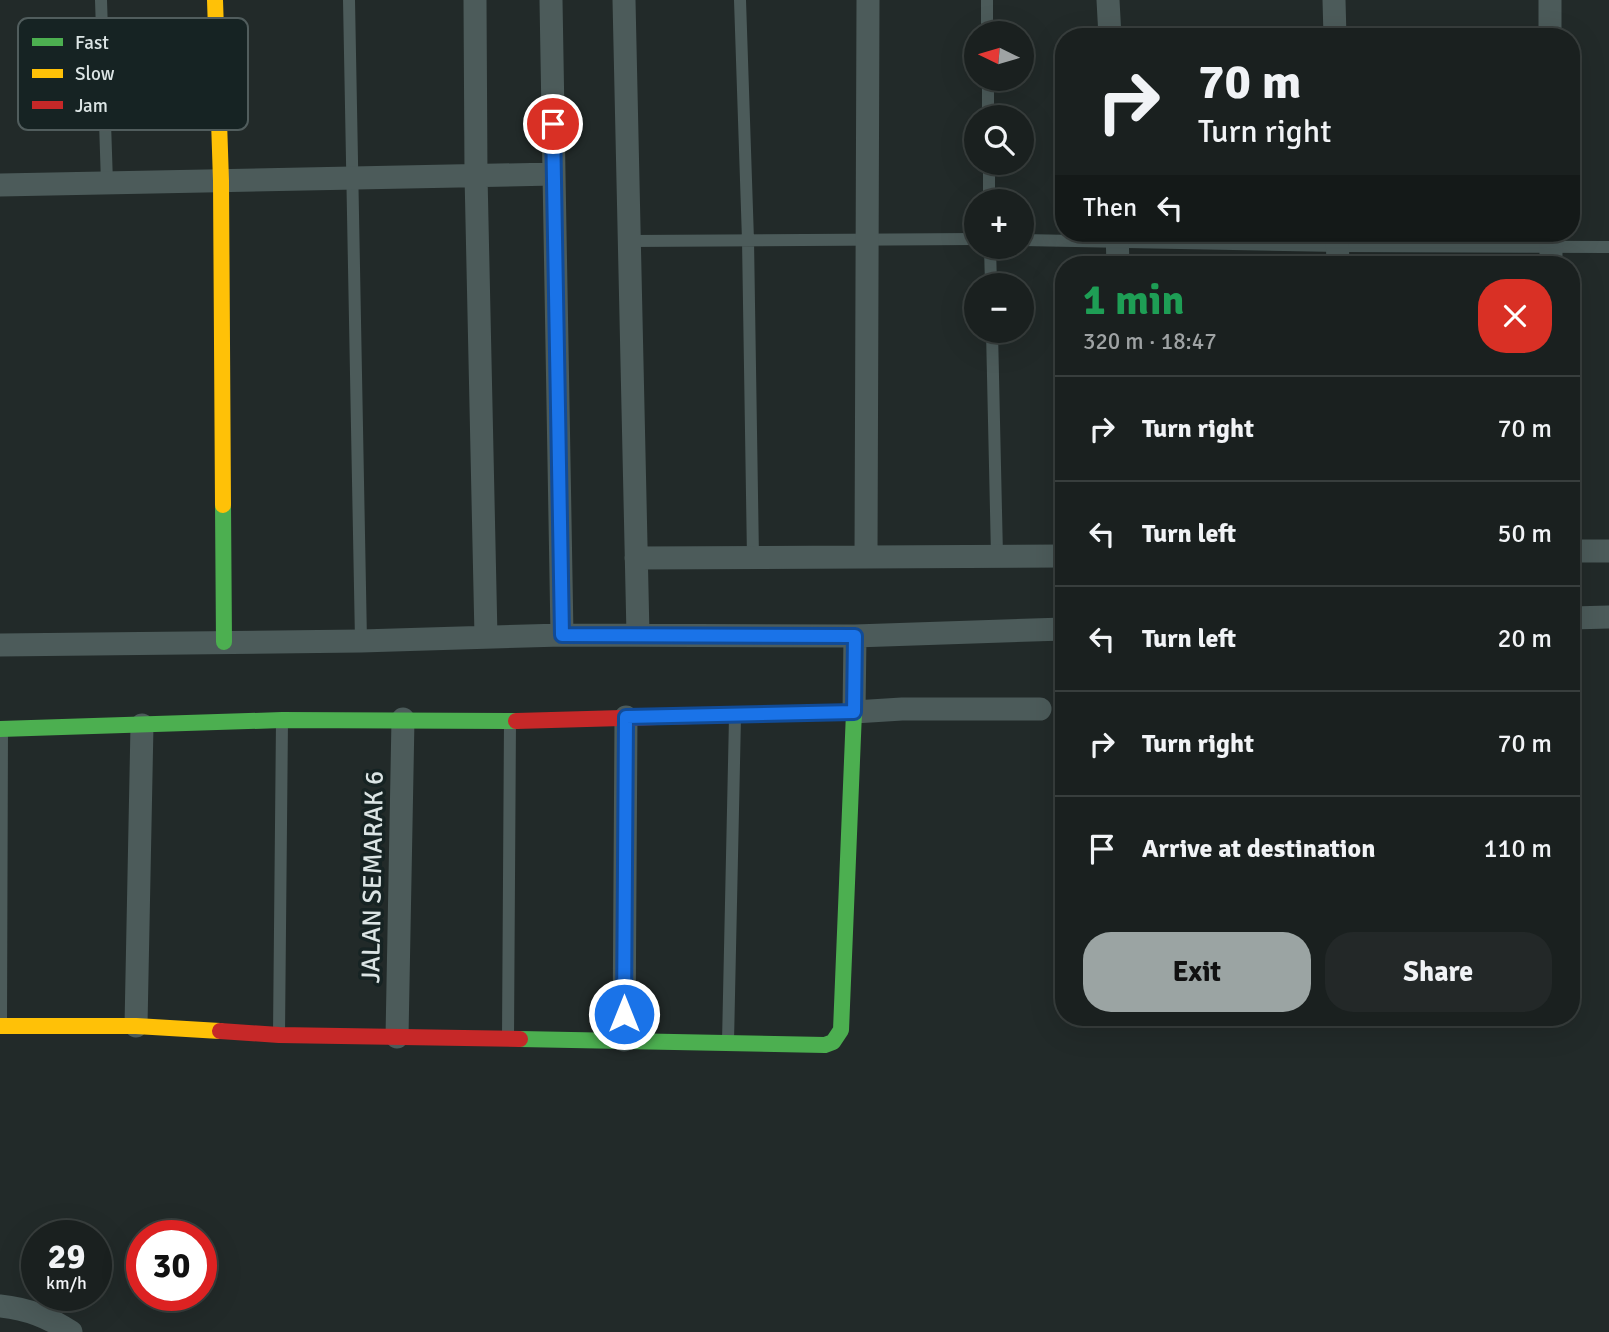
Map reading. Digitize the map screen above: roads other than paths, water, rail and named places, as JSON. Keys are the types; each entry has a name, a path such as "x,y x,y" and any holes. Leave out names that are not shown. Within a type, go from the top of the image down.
{"street":[{"path":"215,0 216,18"},
{"path":"475,0 486,637"},
{"path":"551,0 562,635"},
{"path":"624,0 638,635"},
{"path":"866,557 868,0"},
{"path":"1108,0 1110,28"},
{"path":"1334,0 1335,28"},
{"path":"1550,0 1550,28"},
{"path":"219,130 224,642"},
{"path":"0,185 554,174"},
{"path":"1580,551 1609,551"},
{"path":"636,558 1055,556"},
{"path":"1580,618 1609,617"},
{"path":"0,645 361,641 562,635 855,636 1055,629"},
{"path":"1,1026 136,1026 279,1035 825,1045 834,1042 841,1030 855,636"},
{"path":"1,729 282,720 510,721 902,709 1040,709"},
{"path":"624,1040 626,717"},
{"name":"JALAN SEMARAK 6","path":"397,1037 403,719"},
{"path":"136,1026 142,725"},
{"path":"0,1306 27,1309 50,1318 71,1332"}],"lane":[{"path":"101,0 102,18"},
{"path":"349,0 361,641"},
{"path":"740,0 748,240 753,558"},
{"path":"986,0 987,21"},
{"path":"105,130 107,183"},
{"path":"630,241 964,239"},
{"path":"1034,240 1055,239"},
{"path":"1217,242 1338,248 1609,247"},
{"path":"992,343 997,556"},
{"path":"728,1042 735,714"},
{"path":"279,1035 282,720"},
{"path":"508,1039 510,721"},
{"path":"1,729 1,1026"}]}
